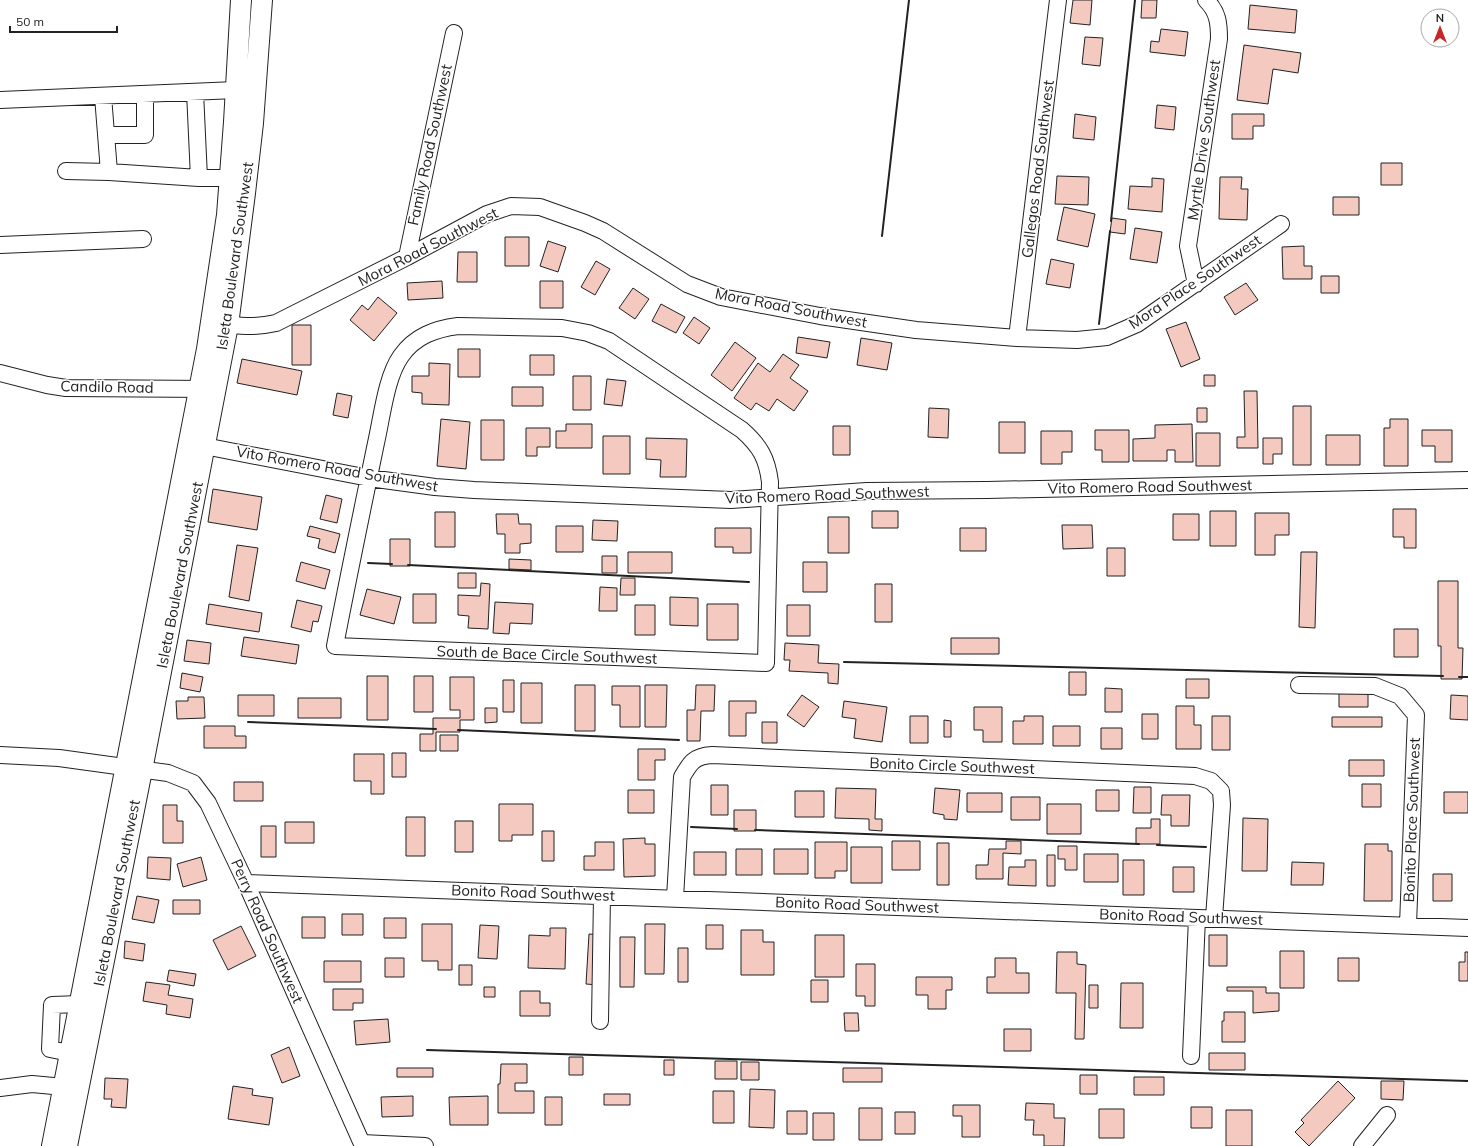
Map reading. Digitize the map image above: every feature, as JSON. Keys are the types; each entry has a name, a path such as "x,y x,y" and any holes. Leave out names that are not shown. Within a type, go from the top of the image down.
{"main road":[{"name":"Isleta Boulevard Southwest","path":"239,178 236,90 241,0"},
{"name":"Isleta Boulevard Southwest","path":"66,1146 134,769 208,389 219,324 227,215 239,178 253,123 262,0"},
{"name":"Isleta Boulevard Southwest","path":"52,1146 80,1004 134,769"}],"street":[{"name":"Gallegos Road Southwest","path":"1017,338 1058,0"},
{"name":"Myrtle Drive Southwest","path":"1196,284 1188,246 1219,39 1219,21 1210,4 1206,0"},
{"name":"Family Road Southwest","path":"407,257 454,33"},
{"path":"0,100 236,90"},
{"path":"195,92 199,178"},
{"path":"106,134 145,135 145,94"},
{"path":"103,96 109,172"},
{"path":"66,171 109,172 199,178 239,178"},
{"name":"Mora Road Southwest","path":"219,324 260,326 276,323 407,257 487,214 512,206 540,207 585,222 603,231 687,284 721,297 820,316 916,330"},
{"name":"Mora Place Southwest","path":"916,330 1017,338 1077,340 1107,338 1137,324 1282,224"},
{"path":"0,245 143,239"},
{"path":"369,478 392,373 401,356 416,340 436,330 458,326 551,327 588,334 609,341 742,430 753,440 765,458 769,470 771,498"},
{"name":"Candilo Road","path":"0,373 47,385 66,388 208,389"},
{"name":"Vito Romero Road Southwest","path":"197,445 369,478 435,487 474,490 731,500 867,491 1468,480"},
{"name":"South de Bace Circle Southwest","path":"369,478 335,646 766,663 771,498"},
{"name":"Bonito Place Southwest","path":"1299,685 1375,686 1400,696 1416,715 1408,925"},
{"name":"Perry Road Southwest","path":"0,755 59,758 134,769 168,772 193,783 208,803 246,882 362,1144"},
{"name":"Bonito Circle Southwest","path":"676,898 682,778 689,765 701,756 712,755 1195,776 1211,781 1221,791 1222,805 1214,918"},
{"name":"Bonito Road Southwest","path":"246,882 1468,928"},
{"path":"600,1021 602,896"},
{"path":"1191,1056 1197,918"},
{"path":"70,1053 50,1049 52,1005 80,1004"},
{"path":"0,1088 32,1084 64,1087"},
{"path":"1362,1146 1387,1115"},
{"path":"362,1144 425,1146"}],"building":[{"path":"1073,0 1092,0 1090,25 1070,23"},
{"path":"1142,0 1157,0 1156,18 1141,18"},
{"path":"1250,5 1297,10 1295,33 1248,29"},
{"path":"1161,29 1188,32 1185,56 1150,52 1151,41 1159,42"},
{"path":"1085,37 1103,38 1100,66 1082,64"},
{"path":"1244,45 1301,53 1298,73 1273,69 1268,104 1237,100"},
{"path":"1157,105 1176,107 1174,130 1155,128"},
{"path":"1075,114 1096,117 1094,140 1073,138"},
{"path":"1232,114 1264,114 1264,126 1253,126 1253,139 1232,139"},
{"path":"1381,163 1402,163 1402,185 1381,185"},
{"path":"1057,176 1089,177 1088,205 1055,204"},
{"path":"1220,177 1242,177 1241,189 1248,189 1247,220 1219,219"},
{"path":"1152,178 1164,179 1162,212 1128,209 1130,186 1152,187"},
{"path":"1333,197 1359,197 1359,215 1333,215"},
{"path":"1064,207 1095,214 1088,247 1057,240"},
{"path":"1112,218 1126,220 1125,234 1110,232"},
{"path":"1135,228 1162,232 1157,263 1130,259"},
{"path":"505,237 529,237 529,266 505,266"},
{"path":"548,241 566,247 558,272 540,266"},
{"path":"1304,246 1304,266 1312,266 1312,279 1283,279 1282,247"},
{"path":"458,252 477,252 477,282 457,282"},
{"path":"1051,259 1074,264 1070,288 1046,284"},
{"path":"596,261 610,269 595,295 581,287"},
{"path":"1321,276 1339,276 1339,293 1321,293"},
{"path":"442,281 443,298 408,300 407,283"},
{"path":"540,281 563,281 563,308 540,308"},
{"path":"1246,283 1258,300 1235,315 1224,297"},
{"path":"633,288 649,299 635,319 619,308"},
{"path":"378,297 397,313 374,341 350,320 362,305 368,310"},
{"path":"661,304 685,317 676,333 652,321"},
{"path":"694,317 710,328 699,344 683,333"},
{"path":"1186,322 1200,359 1181,367 1166,329"},
{"path":"292,325 311,325 311,365 292,365"},
{"path":"798,337 830,342 827,358 796,353"},
{"path":"861,338 892,343 887,370 857,365"},
{"path":"735,342 756,358 732,391 711,375"},
{"path":"458,349 480,349 480,377 458,377"},
{"path":"783,354 799,365 790,378 808,391 794,411 777,399 769,411 756,403 751,410 734,398 758,363 770,372"},
{"path":"530,355 554,355 554,375 530,375"},
{"path":"242,359 302,371 297,395 237,383"},
{"path":"429,363 450,364 449,405 422,404 422,393 412,392 412,376 429,376"},
{"path":"1204,375 1215,375 1215,386 1204,386"},
{"path":"573,376 591,376 591,410 573,410"},
{"path":"607,379 626,381 622,406 604,404"},
{"path":"512,387 543,387 543,406 512,406"},
{"path":"1244,391 1257,391 1258,448 1237,448 1237,437 1245,437"},
{"path":"337,393 352,396 348,418 333,415"},
{"path":"1293,406 1311,406 1311,465 1293,465"},
{"path":"929,408 949,409 948,438 928,437"},
{"path":"1197,408 1207,408 1207,422 1197,422"},
{"path":"441,419 470,422 466,469 437,466"},
{"path":"1390,419 1408,419 1408,466 1384,466 1384,428 1390,428"},
{"path":"481,420 504,420 504,460 481,460"},
{"path":"999,422 1025,422 1025,453 999,453"},
{"path":"566,424 592,424 592,448 556,448 556,431 566,431"},
{"path":"1192,424 1193,462 1175,462 1175,450 1167,450 1167,461 1133,461 1133,439 1155,438 1155,425"},
{"path":"833,426 850,426 850,455 833,455"},
{"path":"526,428 550,428 550,447 537,447 537,456 526,456"},
{"path":"1095,430 1129,430 1129,462 1102,462 1102,450 1095,450"},
{"path":"1422,430 1452,430 1452,462 1435,462 1435,446 1422,446"},
{"path":"1041,431 1072,431 1072,452 1062,452 1062,464 1041,464"},
{"path":"1196,433 1220,433 1220,466 1196,466"},
{"path":"1326,435 1360,435 1360,465 1326,465"},
{"path":"603,436 630,436 630,474 603,474"},
{"path":"646,438 687,439 686,477 660,477 661,460 646,459"},
{"path":"1263,438 1282,438 1282,454 1273,454 1273,464 1263,464"},
{"path":"213,489 262,497 257,530 208,522"},
{"path":"326,495 342,499 337,523 320,519"},
{"path":"1393,509 1416,509 1416,548 1404,548 1404,537 1393,537"},
{"path":"872,511 898,511 898,528 872,528"},
{"path":"1210,511 1236,511 1236,546 1210,546"},
{"path":"435,512 455,512 455,547 435,547"},
{"path":"1255,513 1289,513 1289,535 1275,535 1275,555 1255,555"},
{"path":"496,514 518,514 519,524 531,524 531,543 520,544 520,553 505,553 505,534 497,534"},
{"path":"1173,514 1199,514 1199,540 1173,540"},
{"path":"828,517 849,517 849,553 828,553"},
{"path":"593,520 618,521 617,541 592,540"},
{"path":"1062,525 1092,525 1093,548 1063,549"},
{"path":"310,526 340,534 335,553 318,548 320,539 307,536"},
{"path":"556,526 583,526 583,552 556,552"},
{"path":"715,528 751,528 751,553 733,553 733,547 715,547"},
{"path":"960,528 986,528 986,551 960,551"},
{"path":"390,539 410,539 410,566 390,566"},
{"path":"237,545 258,548 249,601 229,597"},
{"path":"1107,548 1125,548 1125,576 1107,576"},
{"path":"628,552 672,552 672,573 628,573"},
{"path":"1301,552 1317,552 1315,628 1299,627"},
{"path":"602,556 617,556 617,573 602,573"},
{"path":"509,559 531,560 531,570 509,569"},
{"path":"301,562 330,570 325,589 296,581"},
{"path":"803,562 827,562 827,592 803,592"},
{"path":"458,573 476,573 476,588 458,588"},
{"path":"621,578 635,578 635,595 620,595"},
{"path":"1438,581 1458,581 1458,648 1463,648 1462,679 1441,679 1441,646 1438,646"},
{"path":"481,583 490,584 488,629 468,628 469,616 458,615 458,595 480,596"},
{"path":"875,584 892,584 892,622 875,622"},
{"path":"600,587 617,588 617,611 599,611"},
{"path":"367,589 401,597 394,624 360,615"},
{"path":"413,594 436,594 436,623 413,623"},
{"path":"670,597 698,598 698,626 670,625"},
{"path":"297,600 322,606 318,622 313,621 311,632 291,627"},
{"path":"495,602 533,604 532,624 510,623 509,634 493,633"},
{"path":"209,604 262,613 259,632 206,624"},
{"path":"707,604 738,604 738,640 707,640"},
{"path":"635,605 655,605 655,635 635,635"},
{"path":"787,605 810,605 810,636 787,636"},
{"path":"1394,629 1418,629 1418,657 1394,657"},
{"path":"244,637 299,645 296,664 241,656"},
{"path":"951,638 999,638 999,654 951,654"},
{"path":"187,640 211,643 209,664 184,661"},
{"path":"785,643 819,645 818,663 839,664 838,684 828,683 828,673 789,671 790,660 784,660"},
{"path":"1069,672 1086,672 1086,695 1069,695"},
{"path":"182,673 203,677 200,692 180,688"},
{"path":"367,676 388,676 388,720 367,720"},
{"path":"414,676 433,676 433,712 414,712"},
{"path":"450,677 474,677 474,720 460,720 460,732 436,732 436,751 420,751 420,734 433,734 433,718 460,718 460,710 450,710"},
{"path":"1186,679 1209,679 1209,698 1186,698"},
{"path":"503,680 514,680 514,712 503,712"},
{"path":"521,683 542,683 542,723 521,723"},
{"path":"575,685 595,685 595,731 575,731"},
{"path":"645,685 667,685 666,727 645,727"},
{"path":"696,685 715,685 714,711 701,711 700,741 687,741 687,710 695,710"},
{"path":"612,686 640,686 640,727 620,727 620,705 612,705"},
{"path":"1339,687 1368,687 1368,707 1339,707"},
{"path":"1105,688 1122,689 1122,712 1105,712"},
{"path":"238,695 274,695 274,716 238,716"},
{"path":"802,695 819,707 804,727 787,715"},
{"path":"1451,695 1468,696 1468,720 1450,719"},
{"path":"188,697 204,697 205,718 177,719 176,701 188,701"},
{"path":"298,698 341,698 341,718 298,718"},
{"path":"729,701 756,701 756,713 746,713 746,736 729,736"},
{"path":"844,701 887,707 882,742 854,738 856,719 842,717"},
{"path":"1176,706 1194,706 1194,725 1201,725 1201,749 1176,749"},
{"path":"974,707 1002,707 1002,742 983,742 983,730 974,730"},
{"path":"485,708 497,708 497,722 485,723"},
{"path":"1142,714 1158,714 1158,739 1142,739"},
{"path":"910,716 928,716 928,743 910,743"},
{"path":"1024,716 1043,716 1043,744 1013,744 1013,721 1024,721"},
{"path":"1212,716 1230,716 1230,750 1212,750"},
{"path":"1332,717 1382,717 1382,727 1332,727"},
{"path":"944,720 951,721 951,737 944,737"},
{"path":"762,722 777,722 777,743 762,743"},
{"path":"204,726 235,726 235,736 246,736 246,748 204,748"},
{"path":"1053,726 1080,726 1080,746 1053,746"},
{"path":"1101,728 1122,728 1122,749 1101,749"},
{"path":"440,735 458,735 458,751 440,751"},
{"path":"638,749 665,749 665,760 655,760 655,780 638,780"},
{"path":"392,753 406,753 406,777 392,777"},
{"path":"354,754 384,754 384,794 371,794 371,781 354,781"},
{"path":"1349,760 1384,760 1384,776 1349,776"},
{"path":"234,782 263,782 263,801 234,801"},
{"path":"1362,784 1381,784 1381,807 1362,807"},
{"path":"711,785 728,785 728,815 711,815"},
{"path":"1134,787 1151,787 1151,813 1133,813"},
{"path":"836,788 876,789 875,819 882,819 882,831 869,830 869,819 835,818"},
{"path":"935,788 960,790 957,820 944,819 944,815 933,813"},
{"path":"628,790 654,790 654,813 628,813"},
{"path":"1096,790 1119,790 1119,811 1096,811"},
{"path":"795,791 824,791 824,817 795,817"},
{"path":"1444,792 1468,792 1468,813 1444,813"},
{"path":"967,793 1002,793 1002,812 967,812"},
{"path":"1162,795 1190,795 1189,826 1171,826 1171,815 1161,815"},
{"path":"1011,797 1040,797 1040,820 1011,820"},
{"path":"499,804 533,804 533,835 512,835 512,841 499,841"},
{"path":"1047,804 1081,804 1081,834 1047,834"},
{"path":"163,805 177,805 177,821 183,821 183,843 163,843"},
{"path":"734,810 756,810 756,831 734,831"},
{"path":"406,817 425,817 425,856 406,856"},
{"path":"1243,818 1268,819 1267,871 1242,871"},
{"path":"1151,819 1160,819 1160,844 1136,844 1136,828 1151,828"},
{"path":"455,821 473,821 473,852 455,852"},
{"path":"285,822 314,822 314,843 285,843"},
{"path":"261,826 276,826 276,857 261,857"},
{"path":"542,831 554,831 554,861 542,861"},
{"path":"645,838 645,844 655,844 655,876 624,877 623,839"},
{"path":"892,841 920,841 920,870 892,870"},
{"path":"1006,841 1021,841 1021,854 1003,853 1003,879 976,879 976,865 988,865 989,849 1006,849"},
{"path":"595,842 614,842 614,870 584,870 584,856 595,856"},
{"path":"815,842 847,842 847,871 835,871 835,878 815,878"},
{"path":"937,843 949,843 949,885 937,885"},
{"path":"1365,844 1388,844 1388,851 1392,851 1392,901 1364,901"},
{"path":"1058,846 1077,846 1077,870 1065,870 1065,859 1058,859"},
{"path":"851,847 882,847 882,883 851,883"},
{"path":"736,849 762,849 762,875 736,875"},
{"path":"774,849 808,849 808,874 774,874"},
{"path":"694,852 726,852 726,875 694,875"},
{"path":"1084,854 1118,854 1118,882 1084,882"},
{"path":"1047,855 1055,855 1055,886 1047,886"},
{"path":"148,857 171,858 170,880 147,878"},
{"path":"201,857 207,880 183,887 177,864"},
{"path":"1025,860 1036,860 1036,886 1008,885 1009,867 1025,867"},
{"path":"1123,860 1144,860 1144,895 1123,895"},
{"path":"1292,862 1324,863 1323,885 1291,885"},
{"path":"1173,867 1194,867 1194,892 1173,892"},
{"path":"1433,874 1452,874 1452,901 1433,901"},
{"path":"137,896 159,900 154,923 132,919"},
{"path":"173,900 200,900 200,914 173,914"},
{"path":"342,914 363,914 363,935 342,935"},
{"path":"302,917 325,917 325,938 302,938"},
{"path":"384,918 406,918 406,938 384,938"},
{"path":"422,924 452,924 452,970 438,970 438,961 422,961"},
{"path":"645,924 665,924 664,974 645,974"},
{"path":"480,925 499,926 497,959 478,958"},
{"path":"706,925 723,925 723,949 706,949"},
{"path":"241,926 256,956 228,970 213,940"},
{"path":"550,928 566,928 565,969 528,968 529,935 550,936"},
{"path":"741,930 763,930 763,942 774,942 774,975 741,975"},
{"path":"589,934 601,935 598,985 586,984"},
{"path":"815,935 844,935 844,977 815,977"},
{"path":"1209,935 1227,935 1227,966 1209,966"},
{"path":"620,937 635,937 634,987 620,987"},
{"path":"125,941 145,944 143,961 124,958"},
{"path":"678,948 688,948 688,982 678,982"},
{"path":"1280,951 1304,951 1304,988 1280,988"},
{"path":"1057,952 1077,952 1077,964 1086,965 1084,1039 1075,1039 1076,993 1056,993"},
{"path":"1465,952 1468,952 1468,981 1459,981 1459,962 1465,962"},
{"path":"385,958 404,958 404,977 385,977"},
{"path":"995,958 1016,958 1016,973 1029,973 1029,993 987,993 987,977 995,977"},
{"path":"1338,958 1359,958 1359,981 1338,981"},
{"path":"324,961 361,961 361,982 324,982"},
{"path":"856,964 875,964 875,1006 865,1006 865,996 856,996"},
{"path":"459,965 472,965 472,985 459,985"},
{"path":"169,970 196,974 194,986 167,981"},
{"path":"916,977 952,977 952,990 946,990 946,1009 928,1009 928,995 916,995"},
{"path":"811,980 828,980 828,1002 811,1002"},
{"path":"146,982 170,985 168,995 193,999 190,1018 166,1014 167,1005 143,1001"},
{"path":"1121,983 1143,983 1143,1028 1120,1028"},
{"path":"1089,985 1098,985 1098,1008 1089,1008"},
{"path":"484,987 495,987 495,997 484,997"},
{"path":"1227,987 1266,987 1266,993 1279,993 1279,1011 1253,1013 1253,991 1227,991"},
{"path":"333,989 363,989 363,1003 353,1003 353,1010 333,1010"},
{"path":"520,991 540,991 540,1003 550,1003 550,1016 520,1016"},
{"path":"1224,1012 1245,1012 1245,1042 1222,1042 1222,1021 1224,1021"},
{"path":"844,1013 858,1013 859,1031 845,1031"},
{"path":"388,1019 390,1042 356,1045 354,1021"},
{"path":"1004,1029 1031,1029 1031,1051 1004,1051"},
{"path":"289,1047 300,1076 282,1083 271,1055"},
{"path":"1209,1053 1245,1053 1245,1070 1209,1070"},
{"path":"569,1057 583,1057 583,1075 569,1075"},
{"path":"664,1060 674,1060 674,1075 664,1075"},
{"path":"715,1061 737,1061 737,1079 715,1079"},
{"path":"741,1062 759,1062 759,1080 741,1080"},
{"path":"501,1064 527,1064 527,1083 515,1083 515,1091 534,1091 534,1113 498,1113 498,1084 500,1084"},
{"path":"397,1068 433,1068 433,1077 397,1077"},
{"path":"843,1068 882,1068 882,1082 843,1082"},
{"path":"1080,1075 1097,1075 1097,1094 1080,1094"},
{"path":"1134,1077 1164,1077 1164,1095 1134,1095"},
{"path":"105,1078 128,1079 126,1108 111,1107 112,1099 104,1099"},
{"path":"1338,1081 1355,1098 1309,1146 1295,1132 1304,1123 1301,1120"},
{"path":"1381,1081 1404,1081 1403,1100 1381,1099"},
{"path":"233,1086 253,1089 252,1095 273,1098 269,1125 228,1119"},
{"path":"750,1089 775,1090 774,1128 749,1127"},
{"path":"713,1091 734,1091 734,1123 713,1123"},
{"path":"604,1094 630,1094 630,1105 604,1105"},
{"path":"413,1096 413,1116 382,1117 381,1097"},
{"path":"488,1096 488,1125 450,1125 449,1097"},
{"path":"545,1097 562,1097 562,1125 545,1125"},
{"path":"1026,1103 1054,1104 1054,1118 1065,1118 1064,1146 1044,1146 1044,1135 1033,1135 1034,1120 1025,1120"},
{"path":"953,1105 980,1105 980,1137 962,1137 962,1116 953,1116"},
{"path":"1191,1107 1212,1107 1212,1128 1191,1128"},
{"path":"859,1108 882,1108 882,1140 859,1140"},
{"path":"1099,1109 1124,1109 1124,1138 1099,1138"},
{"path":"1226,1110 1252,1110 1252,1146 1226,1146"},
{"path":"787,1111 807,1111 807,1134 787,1134"},
{"path":"895,1112 915,1112 915,1134 895,1134"},
{"path":"813,1113 834,1113 834,1140 813,1140"}],"wall":[{"path":"882,236 909,0"},
{"path":"1111,221 1135,0"},
{"path":"1099,324 1110,231"},
{"path":"368,563 392,564"},
{"path":"408,565 749,582"},
{"path":"844,662 1443,676"},
{"path":"1459,677 1468,677"},
{"path":"248,722 436,729"},
{"path":"458,730 679,740"},
{"path":"691,827 737,829"},
{"path":"755,830 1139,844"},
{"path":"1157,845 1206,847"},
{"path":"427,1050 1468,1081"}]}
